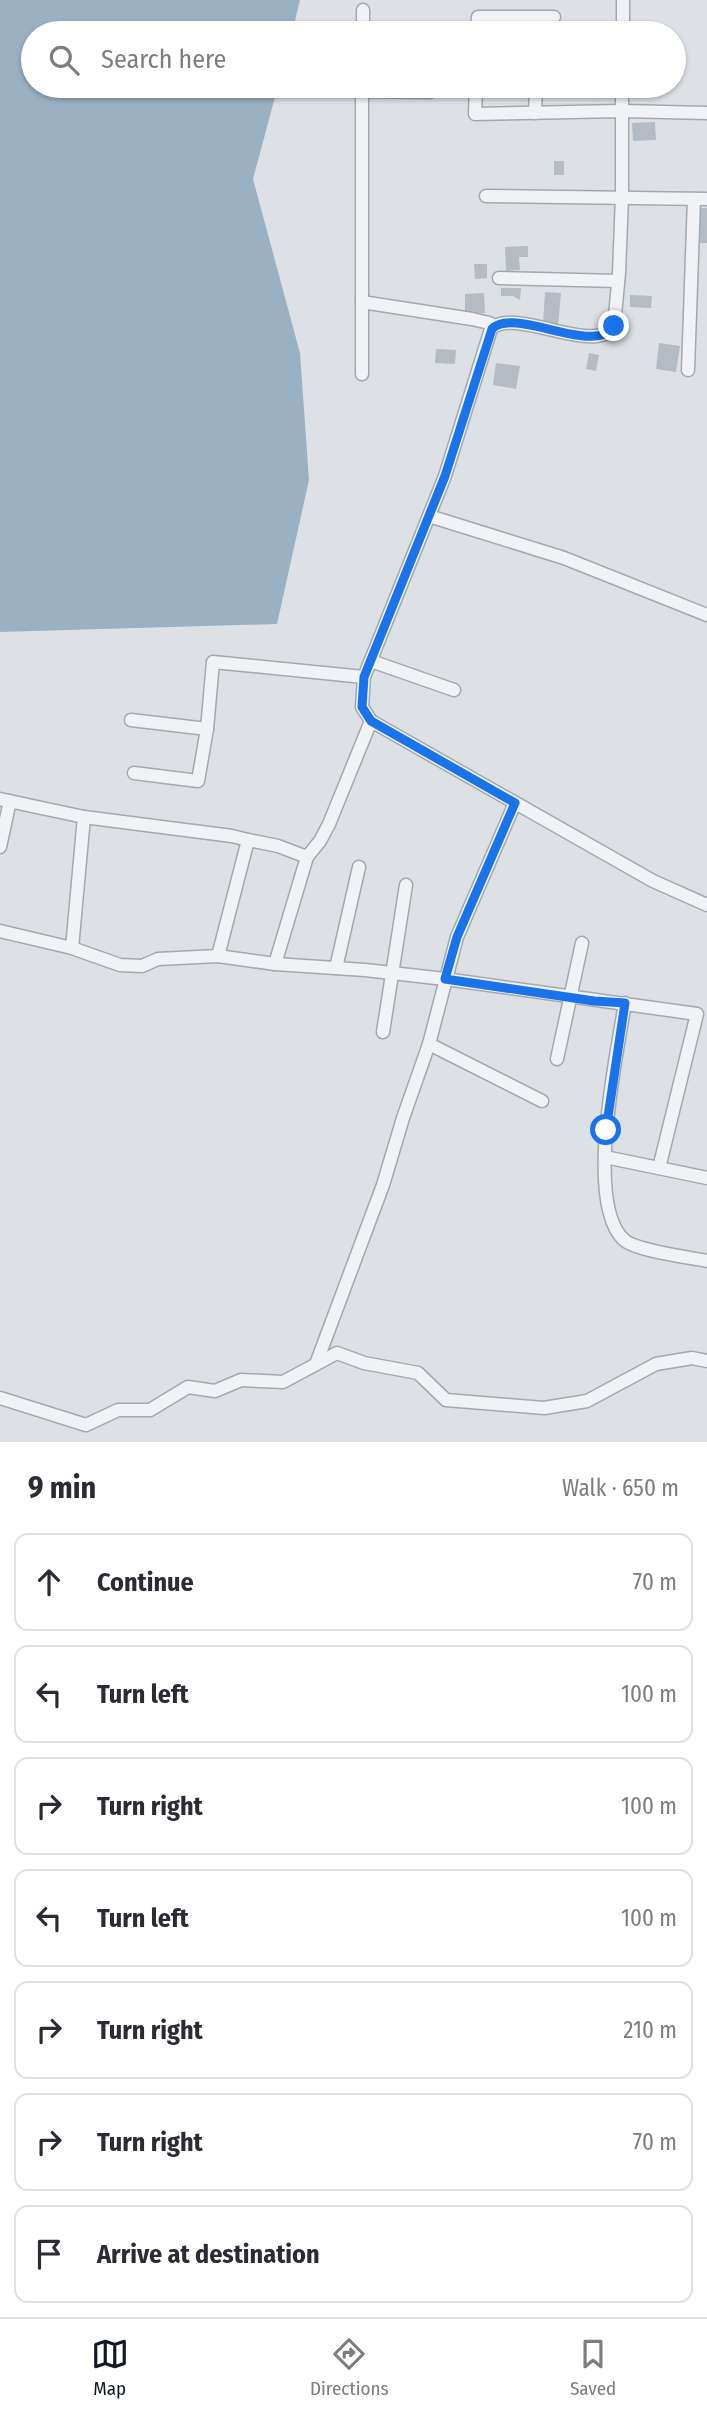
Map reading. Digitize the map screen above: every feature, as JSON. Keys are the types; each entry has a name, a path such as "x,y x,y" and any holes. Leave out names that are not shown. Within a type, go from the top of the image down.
{"street":[{"path":"623,0 623,21"},
{"path":"362,21 363,9"},
{"path":"478,21 478,17 554,17"},
{"path":"362,98 362,374"},
{"path":"476,98 475,114 622,111 707,113"},
{"path":"535,113 536,98"},
{"path":"622,98 622,197 614,326 606,334 564,332 508,323 494,326 490,331 448,466 364,677 362,707 371,721 653,881 707,905"},
{"path":"486,196 700,199 688,370"},
{"path":"499,278 618,281"},
{"path":"362,302 485,321 494,326"},
{"path":"429,516 564,558 707,615"},
{"path":"371,661 454,690"},
{"path":"134,773 198,782 207,729 213,662 364,677"},
{"path":"131,720 207,729"},
{"path":"275,964 307,857 329,824 371,721"},
{"path":"0,847 5,800 84,817 232,836 278,846 307,857"},
{"path":"317,1364 383,1185 402,1118 429,1044 457,937 515,803"},
{"path":"72,948 84,817"},
{"path":"218,956 248,840"},
{"path":"335,968 359,867"},
{"path":"383,1032 407,885"},
{"path":"0,931 72,948 120,964 142,966 158,959 218,956 275,964 445,979 697,1014 659,1168"},
{"path":"556,1059 582,943"},
{"path":"625,1003 606,1130 607,1210 625,1242 707,1261"},
{"path":"429,1044 542,1101"},
{"path":"605,1157 707,1178"},
{"path":"0,1398 86,1425 118,1410 150,1410 188,1388 215,1391 241,1380 283,1382 337,1353 364,1363 418,1373 446,1400 544,1408 587,1401 656,1364 692,1358 707,1361"}],"water":[{"path":"0,0 300,0 295,21 21,21 21,98 275,98 253,179 300,353 309,480 277,624 0,632"}],"building":[{"path":"655,122 656,140 633,141 632,123"},
{"path":"554,161 564,161 564,175 554,175"},
{"path":"697,208 707,208 707,243 696,243"},
{"path":"528,246 528,257 519,257 520,270 506,271 505,247"},
{"path":"474,264 487,264 487,278 475,279"},
{"path":"501,288 521,288 520,300 513,296 501,296"},
{"path":"545,292 561,293 558,326 543,324"},
{"path":"484,293 485,313 465,314 465,294"},
{"path":"630,295 652,296 651,308 630,307"},
{"path":"659,343 680,346 676,372 656,369"},
{"path":"436,349 456,350 455,364 435,363"},
{"path":"589,353 599,355 596,371 586,369"},
{"path":"496,363 520,366 516,389 493,385"}],"route":[{"path":"606,1130 625,1003 594,1001 445,979 457,937 515,803 371,721 362,707 362,692 364,677 445,476 492,329 497,324 508,323 600,335 606,334 614,326"}]}
